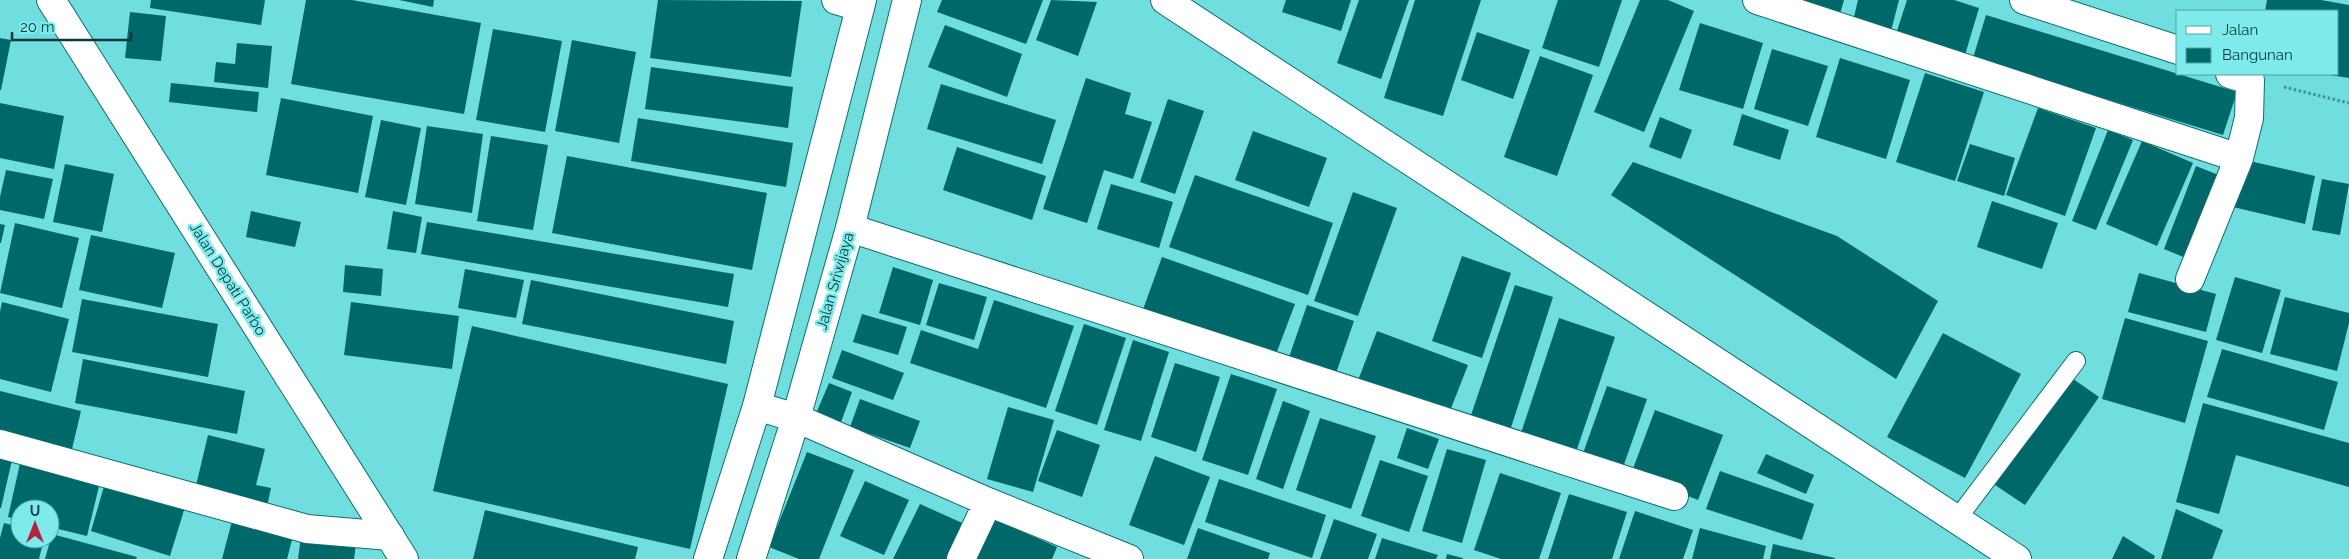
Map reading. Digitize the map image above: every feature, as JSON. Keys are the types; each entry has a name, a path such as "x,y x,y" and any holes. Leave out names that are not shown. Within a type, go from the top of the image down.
{"main road":[{"name":"Jalan Depati Parbo","path":"51,0 404,559"},
{"name":"Jalan Sriwijaya","path":"751,559 796,418 850,228 907,0"},
{"path":"1164,0 2017,559"},
{"path":"1757,0 2239,158"},
{"path":"2024,0 2176,49"},
{"path":"708,559 757,406 853,2"},
{"path":"2190,279 2239,158 2249,118 2240,77"},
{"path":"850,228 1674,496"},
{"path":"757,406 796,418 988,502 1129,559"},
{"path":"0,444 307,529 390,536"},
{"path":"961,559 988,502"}],"lane":[{"path":"1957,519 2076,361"}],"path":[{"path":"2240,77 2349,103"}],"building":[{"path":"151,0 265,0 261,25 150,8"},
{"path":"306,0 352,0 481,23 464,114 291,84"},
{"path":"399,0 434,0 433,7"},
{"path":"658,0 802,1 791,77 650,58"},
{"path":"942,0 1043,0 1026,44 937,12"},
{"path":"1051,0 1097,2 1078,56 1036,40"},
{"path":"1286,0 1351,0 1341,31 1282,12"},
{"path":"1359,0 1409,0 1381,79 1337,63"},
{"path":"1415,0 1481,0 1443,116 1384,98"},
{"path":"1558,0 1622,0 1599,67 1542,48"},
{"path":"1640,0 1668,0 1694,11 1644,132 1594,112"},
{"path":"1791,0 1844,0 1840,14"},
{"path":"1858,0 1899,0 1891,31 1853,21"},
{"path":"1907,0 1954,0 1979,8 1965,55 1896,34"},
{"path":"2267,0 2321,0 2349,5 2349,78 2330,75 2339,75 2339,10 2265,10"},
{"path":"130,12 166,16 161,61 125,58"},
{"path":"1986,15 2176,73 2176,75 2237,92 2223,135 1973,58"},
{"path":"1700,23 1763,43 1743,109 1679,90"},
{"path":"945,25 1022,54 1007,97 928,67"},
{"path":"493,29 562,41 545,132 476,120"},
{"path":"1477,32 1530,50 1513,99 1461,80"},
{"path":"0,38 11,40 1,90 0,90"},
{"path":"572,40 636,52 619,143 555,131"},
{"path":"237,43 272,46 268,88 214,82 216,62 235,64"},
{"path":"1772,49 1828,66 1808,126 1754,109"},
{"path":"1540,56 1593,75 1557,176 1504,157"},
{"path":"1840,58 1910,80 1886,159 1816,137"},
{"path":"651,67 793,87 788,128 645,109"},
{"path":"1925,73 1984,92 1955,181 1896,162"},
{"path":"1086,78 1131,93 1125,114 1152,122 1133,179 1104,170 1087,223 1043,209"},
{"path":"171,83 259,92 257,112 169,102"},
{"path":"941,84 1056,120 1042,164 927,129"},
{"path":"281,98 373,116 358,193 266,175"},
{"path":"1168,99 1204,111 1175,194 1140,182"},
{"path":"0,103 64,116 54,169 0,158"},
{"path":"2038,108 2096,128 2065,216 2006,195"},
{"path":"1742,114 1789,130 1780,160 1733,145"},
{"path":"1660,117 1692,130 1681,159 1649,147"},
{"path":"638,118 793,143 786,187 631,161"},
{"path":"381,120 421,128 406,205 365,197"},
{"path":"427,126 483,134 472,213 415,204"},
{"path":"2108,130 2133,140 2096,230 2072,221"},
{"path":"1253,131 1327,158 1309,207 1235,180"},
{"path":"491,136 548,145 533,230 477,221"},
{"path":"2142,141 2193,163 2157,246 2106,224"},
{"path":"1970,144 2015,158 2004,196 1957,181"},
{"path":"957,147 1046,176 1032,220 943,190"},
{"path":"567,156 767,193 752,270 552,233"},
{"path":"2245,160 2315,176 2305,224 2233,207"},
{"path":"1633,162 1837,236 1938,301 1896,379 1611,195"},
{"path":"65,164 114,174 102,232 53,222"},
{"path":"2196,166 2226,178 2193,261 2164,249"},
{"path":"6,170 53,179 44,219 0,210 0,197"},
{"path":"1195,175 1333,223 1308,295 1169,247"},
{"path":"2322,179 2349,184 2340,235 2312,230"},
{"path":"1111,184 1173,202 1159,248 1097,229"},
{"path":"1353,192 1397,208 1358,316 1314,301"},
{"path":"1992,201 2058,223 2042,269 1977,247"},
{"path":"251,211 301,222 295,247 246,237"},
{"path":"393,211 422,217 416,253 387,249"},
{"path":"427,222 734,274 728,307 421,254"},
{"path":"15,223 79,238 62,308 0,293"},
{"path":"0,224 5,225 1,243 0,243"},
{"path":"91,235 175,253 162,308 79,290"},
{"path":"1462,256 1511,273 1482,358 1432,341"},
{"path":"1162,257 1295,304 1273,362 1141,315"},
{"path":"345,265 383,269 381,296 343,292"},
{"path":"893,267 933,280 920,325 879,313"},
{"path":"465,269 524,280 516,318 458,308"},
{"path":"2139,273 2216,294 2206,332 2128,312"},
{"path":"2235,277 2281,290 2262,353 2216,340"},
{"path":"531,280 734,321 726,364 522,324"},
{"path":"939,283 987,297 974,340 926,325"},
{"path":"1515,285 1553,297 1508,437 1468,424"},
{"path":"2285,297 2349,313 2349,323 2337,371 2270,354"},
{"path":"82,299 218,324 208,377 72,352"},
{"path":"994,300 1074,326 1046,408 910,363 921,330 978,349"},
{"path":"2,302 69,319 51,392 0,379 0,312"},
{"path":"351,302 459,316 452,369 344,355"},
{"path":"1307,305 1354,321 1334,379 1287,363"},
{"path":"862,314 907,327 898,355 853,342"},
{"path":"1559,318 1615,337 1576,452 1521,433"},
{"path":"2125,318 2208,341 2185,423 2102,399"},
{"path":"1084,324 1126,338 1097,425 1055,411"},
{"path":"472,326 728,384 690,549 433,491"},
{"path":"1377,331 1468,365 1448,416 1357,383"},
{"path":"1943,333 2021,374 1965,478 1887,437"},
{"path":"1133,340 1169,352 1141,441 1104,430"},
{"path":"2222,349 2338,382 2324,430 2207,397"},
{"path":"842,350 904,373 893,400 832,378"},
{"path":"83,359 245,391 237,434 75,403"},
{"path":"1175,363 1220,377 1196,452 1151,437"},
{"path":"1231,374 1277,389 1248,475 1202,460"},
{"path":"2069,376 2099,397 2025,505 1995,485"},
{"path":"829,383 852,392 840,425 815,416"},
{"path":"1607,386 1647,399 1621,473 1581,459"},
{"path":"0,391 81,411 72,449 0,431"},
{"path":"860,399 920,421 910,448 850,427"},
{"path":"1283,401 1310,411 1283,489 1256,479"},
{"path":"2203,403 2349,443 2349,487 2236,455 2219,514 2176,502"},
{"path":"1008,407 1054,420 1033,492 987,479"},
{"path":"1655,410 1723,435 1698,500 1631,474"},
{"path":"1320,418 1376,436 1351,509 1296,490"},
{"path":"1407,428 1439,439 1428,469 1397,458"},
{"path":"1057,430 1100,445 1082,497 1038,481"},
{"path":"208,435 265,449 256,485 271,488 266,511 194,494"},
{"path":"1447,449 1486,460 1462,543 1422,531"},
{"path":"807,452 854,470 819,559 799,559 769,547"},
{"path":"1766,454 1814,475 1806,494 1757,473"},
{"path":"1155,456 1210,477 1184,545 1129,525"},
{"path":"0,457 12,460 1,508 0,508"},
{"path":"21,459 101,478 87,536 60,529 60,499 12,499"},
{"path":"1380,460 1428,476 1409,532 1361,516"},
{"path":"1720,471 1814,504 1802,540 1706,509"},
{"path":"1500,473 1561,493 1539,559 1501,559 1474,550"},
{"path":"1219,479 1326,515 1312,558 1205,522"},
{"path":"865,481 909,500 884,555 840,536"},
{"path":"105,483 185,507 170,556 91,531"},
{"path":"1569,494 1627,512 1612,559 1548,559"},
{"path":"920,504 969,526 954,559 893,559"},
{"path":"2176,509 2223,530 2212,559 2161,559"},
{"path":"485,510 638,547 635,559 473,559"},
{"path":"1635,511 1693,530 1683,559 1619,559"},
{"path":"994,519 1057,547 1052,559 977,559"},
{"path":"1334,519 1377,534 1368,559 1320,559"},
{"path":"232,521 293,536 287,559 222,559"},
{"path":"4,523 10,524 10,549 42,549 39,559 0,559 0,538"},
{"path":"1198,528 1270,553 1268,559 1187,559"},
{"path":"1700,528 1766,546 1763,559 1692,559"},
{"path":"60,536 137,557 136,559 45,559 48,549 60,549"},
{"path":"301,536 356,544 354,559 298,559"},
{"path":"2123,536 2155,556 2154,559 2112,559"},
{"path":"1382,538 1438,555 1436,559 1375,559"},
{"path":"1773,544 1835,558 1835,559 1770,559"},
{"path":"1447,554 1463,558 1463,559 1446,559"}]}
